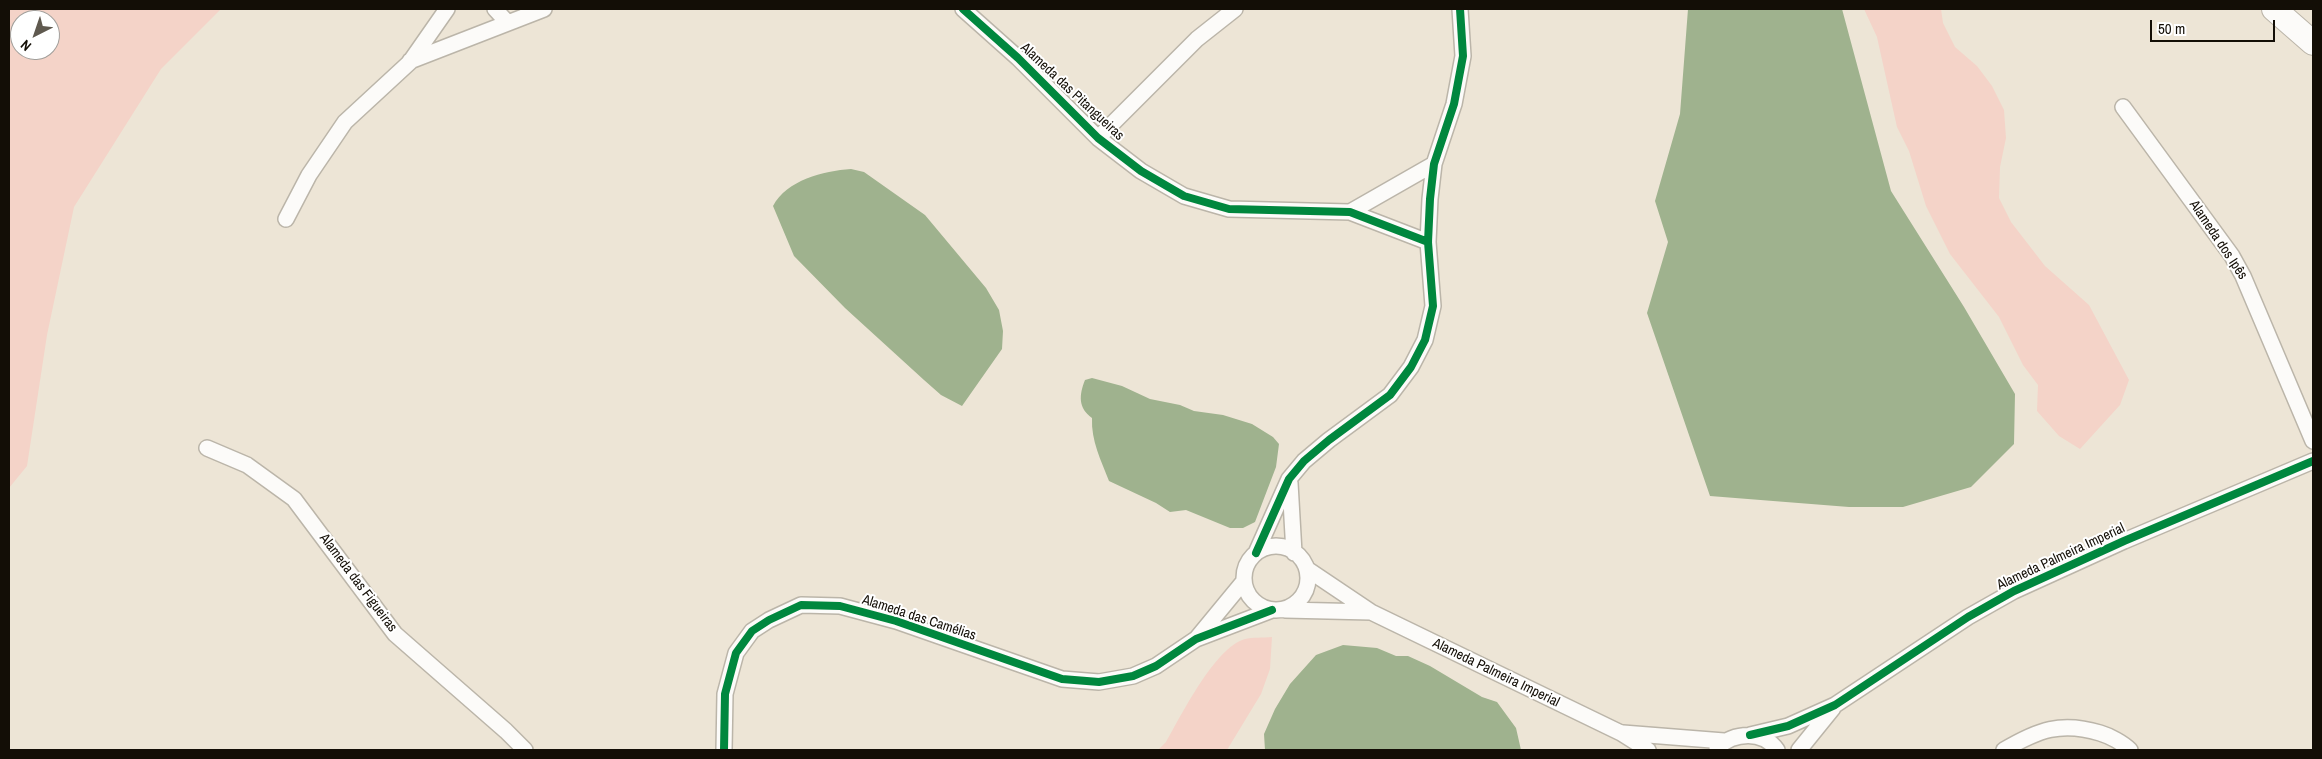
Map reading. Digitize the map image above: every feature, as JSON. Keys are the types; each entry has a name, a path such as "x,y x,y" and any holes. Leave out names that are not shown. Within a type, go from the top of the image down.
{"main road":[{"path":"2274,9 2313,43"}],"street":[{"path":"286,220 309,175 345,122 410,62 447,9"},
{"path":"495,9 507,22"},
{"path":"410,62 507,22 544,9"},
{"name":"Alameda das Pitangueiras","path":"963,9 1018,58 1098,138 1141,171 1184,196 1229,209 1350,212 1428,242"},
{"path":"1098,138 1197,39 1235,9"},
{"path":"1371,612 1277,610 1262,607 1247,592 1244,582 1245,571 1249,561 1256,553 1290,479 1304,461 1390,395 1411,367 1426,340 1433,306 1428,242 1434,164 1454,104 1463,56 1460,9"},
{"name":"Alameda dos Ipês","path":"2123,108 2232,256 2243,276 2313,441"},
{"path":"1350,212 1434,164"},
{"name":"Alameda das Figueiras","path":"207,448 247,465 294,499 396,634 506,730 525,750"},
{"name":"Alameda Palmeira Imperial","path":"1835,705 1968,616 2014,591 2124,541 2313,461"},
{"path":"1290,479 1291,526 1294,553"},
{"path":"1196,639 1292,606 1300,599 1306,590 1306,569 1294,553 1285,548 1275,546 1265,548 1256,553"},
{"name":"Alameda Palmeira Imperial","path":"1306,569 1371,612 1621,733 1648,750"},
{"path":"1196,639 1244,582"},
{"name":"Alameda das Camélias","path":"724,750 725,694 736,653 752,631 769,620 801,605 840,606 896,621 1062,679 1099,682 1133,676 1156,666 1196,639"},
{"path":"1621,733 1719,746 1736,736 1750,735 1788,726 1835,705"},
{"path":"1799,750 1835,705"},
{"path":"2004,750 2040,731 2058,727 2082,727 2107,735 2130,750"},
{"path":"1750,735 1763,738 1777,750"}],"shaded area":[{"path":"9,9 221,9 161,69 74,207 47,335 27,466 9,488"},
{"path":"1688,9 1842,9 1891,191 1964,307 2015,394 2014,444 1971,487 1903,507 1849,507 1710,496 1647,313 1668,242 1655,201 1680,114"},
{"path":"1864,9 1941,9 1943,23 1955,47 1977,66 1992,86 2004,110 2006,138 2000,167 1999,198 2011,222 2045,266 2089,305 2129,380 2120,405 2080,449 2059,436 2037,411 2038,385 2023,365 1999,317 1950,254 1926,206 1909,151 1897,127 1877,37"},
{"path":"851,169 864,172 925,215 986,288 999,310 1003,331 1002,349 962,406 941,395 924,380 845,308 794,256 773,206 779,197 796,183 829,172"},
{"path":"1092,378 1122,386 1150,399 1180,405 1194,411 1223,415 1252,424 1273,437 1279,444 1276,467 1255,522 1243,528 1230,528 1186,510 1170,512 1156,503 1109,481 1095,443 1092,418 1084,410 1081,401 1085,380"},
{"path":"1272,637 1270,669 1261,694 1227,750 1158,750 1166,742 1200,684 1222,655 1245,639"},
{"path":"1343,645 1377,648 1396,656 1408,656 1430,666 1482,697 1497,702 1516,728 1521,750 1265,750 1264,734 1275,709 1290,684 1316,655"}],"cycle path":[{"path":"963,9 1018,58 1098,138 1141,171 1184,196 1229,209 1350,212 1428,242"},
{"path":"1256,553 1289,479 1304,461 1329,440 1390,395 1411,367 1425,340 1433,306 1428,242 1430,199 1434,164 1454,104 1463,56 1460,9"},
{"path":"1750,735 1788,726 1835,705 1968,617 2014,591 2124,541 2313,461"},
{"path":"724,750 725,694 736,653 752,631 769,620 801,605 840,606 896,621 1062,679 1099,682 1133,676 1156,666 1196,639 1272,610"}]}
